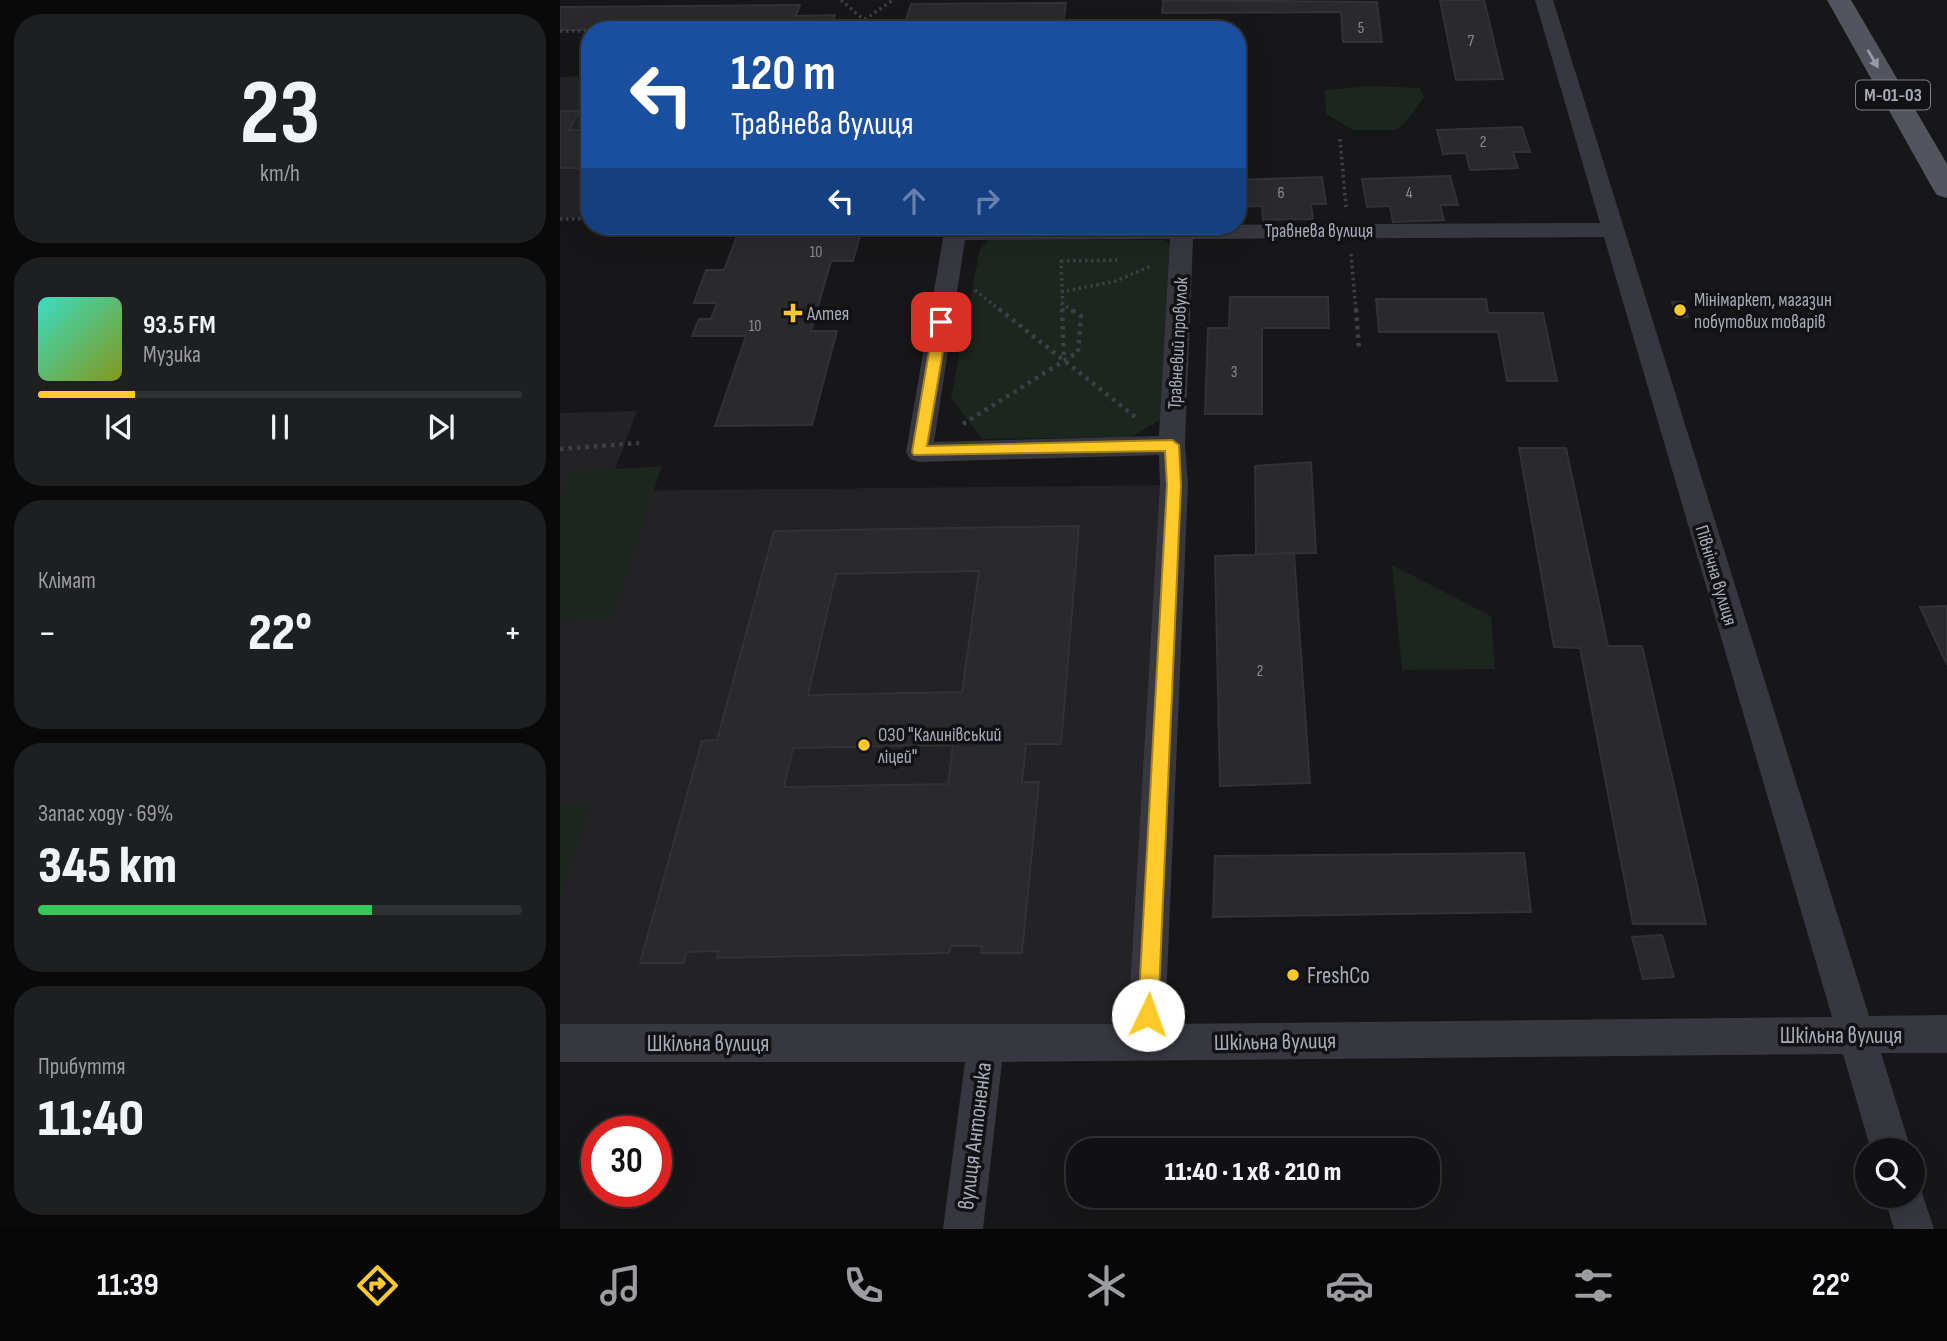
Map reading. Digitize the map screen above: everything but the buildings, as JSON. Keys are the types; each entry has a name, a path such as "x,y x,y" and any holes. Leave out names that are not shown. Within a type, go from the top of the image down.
{"main road":[{"name":"М-01-03","path":"1839,0 1947,189"},
{"name":"М-01-03","path":"1865,0 1912,78"}],"street":[{"name":"Північна вулиця","path":"1544,0 1887,1138"},
{"name":"Травнева вулиця","path":"1246,231 1613,230"},
{"name":"Травнева вулиця","path":"919,452 955,235"},
{"name":"Травневий провулок","path":"1146,1042 1174,485 1172,445 1182,235"},
{"path":"919,452 1172,445"},
{"name":"Шкільна вулиця","path":"560,1044 1146,1042 1947,1034"},
{"name":"вулиця Антоненка","path":"963,1229 986,1042"},
{"path":"1908,1208 1914,1229"}],"path":[{"path":"841,0 864,20 893,0"},
{"path":"560,31 581,31"},
{"path":"560,219 581,219"},
{"path":"1061,261 1060,303 1064,360"},
{"path":"1061,292 1116,281 1157,263"},
{"path":"950,271 1172,445"},
{"path":"919,452 1078,352 1081,316 1060,303"},
{"path":"560,449 639,443"}],"shaded area":[{"path":"581,76 581,218 560,218 560,77"},
{"path":"1371,86 1420,88 1424,97 1405,123 1395,130 1353,130 1326,114 1325,90"},
{"path":"989,240 1164,240 1177,250 1170,413 1132,437 982,439 951,398 980,249"},
{"path":"637,411 607,491 1174,485 1146,1043 560,1043 560,413"},
{"path":"662,466 612,618 560,620 560,499 571,472"},
{"path":"1392,565 1491,616 1495,669 1402,670"},
{"path":"591,805 560,900 560,806"}],"place":[{"name":"Мінімаркет, магазин побутових товарів","path":"1680,310"},
{"name":"Алтея","path":"793,313"},
{"name":"ОЗО \"Калинівський ліцей\"","path":"864,745"},
{"name":"FreshCo","path":"1293,975"}],"route":[{"path":"941,322 919,452 1172,445 1174,485 1148,1015"}]}
